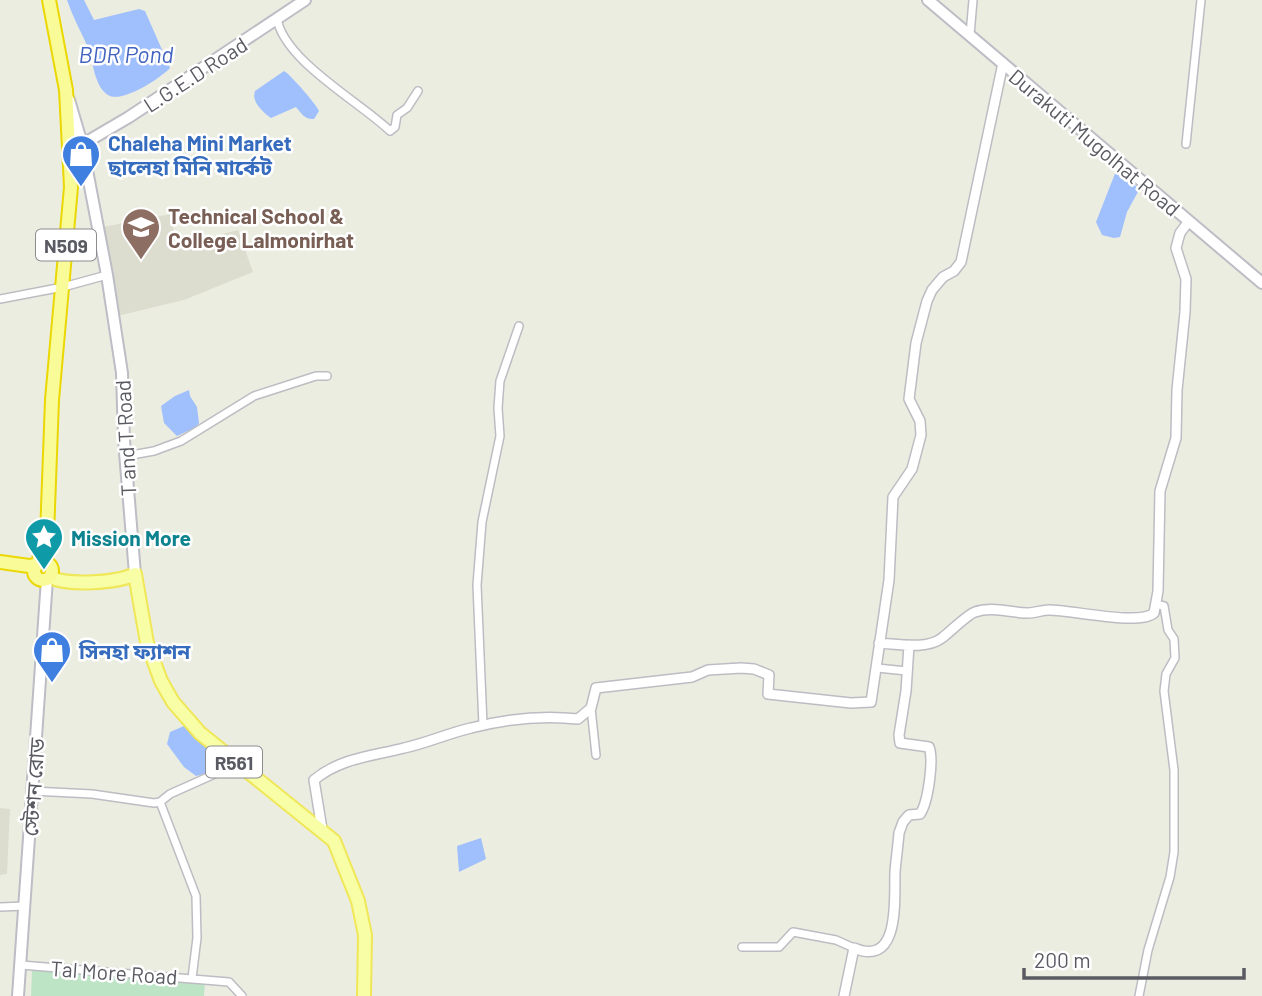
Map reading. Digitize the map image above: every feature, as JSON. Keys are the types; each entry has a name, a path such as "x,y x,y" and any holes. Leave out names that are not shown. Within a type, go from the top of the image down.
{"highway":[{"name":"N509","path":"43,572 41,558 48,435 71,187 66,90 49,0"},
{"path":"0,562 29,566 43,572"},
{"path":"0,570 43,572"}],"main road":[{"name":"L.G.E.D Road","path":"69,152 130,117 305,0"},
{"name":"Durakuti Mugolhat Road","path":"928,0 1262,283"},
{"name":"T and T Road","path":"66,90 82,145 107,275 122,373 135,574 147,643 161,681 173,702 200,733 237,764"},
{"path":"43,572 59,581 95,581 127,578 135,574"},
{"name":"স্টেশন রোড","path":"18,996 43,572"},
{"name":"R561","path":"237,764 334,841 358,901 365,934 364,996"}],"street":[{"path":"970,35 974,0"},
{"path":"1186,144 1201,0"},
{"path":"277,18 278,26 289,44 303,60 390,131 395,127 397,115 407,108 418,91"},
{"path":"596,755 591,708 596,688 692,677 708,670 741,668 754,669 769,675 768,694 851,703 872,702 879,643 884,628 894,497 912,469 921,435 920,421 909,399 916,343 932,290 961,262 1003,63"},
{"path":"879,643 909,645 934,642 961,624 973,612 984,610 1029,613 1048,610 1095,616 1150,617 1154,612 1158,591 1160,491 1176,438 1177,390 1185,312 1186,279 1176,248 1180,233 1189,222"},
{"path":"0,299 107,275"},
{"path":"483,726 477,585 482,522 500,436 500,382 519,326"},
{"path":"126,456 155,451 181,441 254,396 316,376 327,376"},
{"path":"1139,996 1148,950 1170,877 1174,844 1174,770 1164,691 1166,674 1175,659 1174,639 1168,630 1164,606 1155,604"},
{"path":"742,947 779,947 793,932 836,940 862,951 874,951 881,948 889,938 893,921 900,833 903,822 909,816 920,814 925,808 932,756 929,747 900,743 909,645"},
{"path":"877,668 907,671"},
{"path":"322,829 314,780 326,771 359,757 408,748 483,726 517,719 578,719 591,708"},
{"path":"32,791 92,794 160,802 170,794 237,764"},
{"path":"160,802 196,896 197,938 192,978"},
{"path":"0,907 25,906"},
{"path":"844,996 855,948"},
{"name":"Tal More Road","path":"20,965 229,982 242,996"}],"shaded area":[{"name":"Technical School & College Lalmonirhat","path":"171,214 176,246 238,230 253,272 184,300 113,317 97,228"},
{"path":"0,808 10,809 7,874 0,875"}],"green space":[{"path":"32,968 205,982 204,996 31,996"}],"water":[{"name":"BDR Pond","path":"67,0 84,0 94,20 139,9 145,11 170,68 131,93 114,97 108,95 97,81 89,50"},
{"path":"284,71 319,111 314,119 306,117 296,107 271,118 256,103 255,91"},
{"path":"1116,171 1127,176 1139,190 1127,212 1120,237 1114,238 1102,235 1096,222"},
{"path":"189,390 197,407 199,423 177,436 164,423 161,406"},
{"path":"184,726 197,736 220,763 208,773 196,776 184,767 167,744 170,732"},
{"path":"481,838 486,859 459,872 457,846"}],"place":[{"name":"Chaleha Mini Market ছালেহা মিনি মার্কেট","path":"81,188"},
{"name":"Technical School & College Lalmonirhat","path":"141,261"},
{"name":"Mission More","path":"44,571"},
{"name":"সিনহা ফ্যাশন","path":"52,684"}]}
